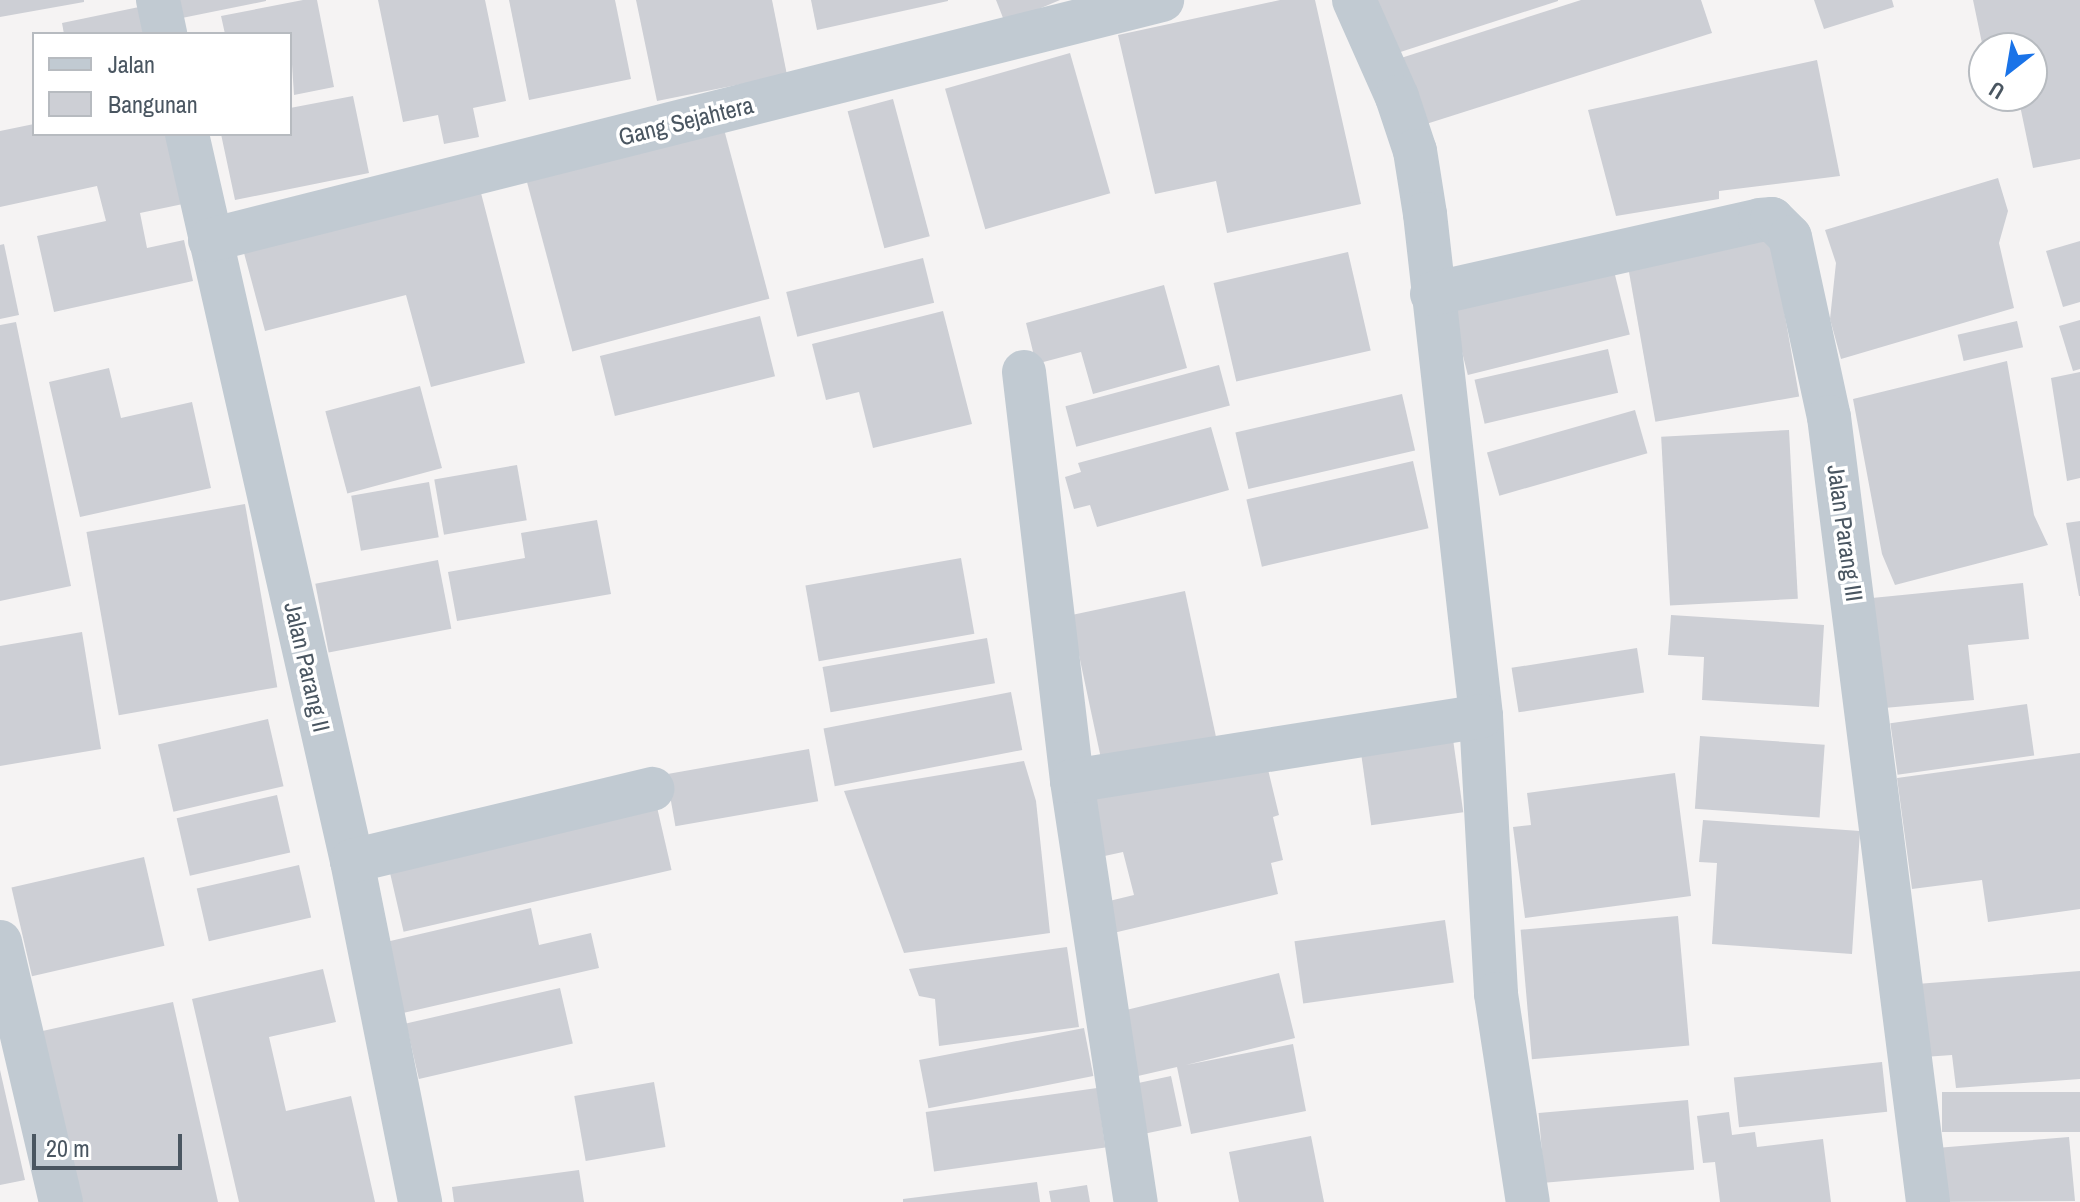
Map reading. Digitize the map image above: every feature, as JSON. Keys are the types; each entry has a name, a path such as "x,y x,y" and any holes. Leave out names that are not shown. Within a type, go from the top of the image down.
{"street":[{"path":"158,0 165,32"},
{"name":"Gang Sejahtera","path":"210,240 1162,0"},
{"path":"1354,0 1378,46 1415,151 1481,716 1496,994 1528,1202"},
{"name":"Jalan Parang II","path":"187,136 352,861 420,1202"},
{"name":"Jalan Parang III","path":"1433,303 1760,220 1772,219 1790,237 1829,417 1928,1202"},
{"path":"1024,372 1072,781 1136,1202"},
{"path":"1072,781 1481,716"},
{"path":"352,861 652,789"},
{"path":"0,942 6,1009 61,1202"}],"building":[{"path":"0,0 84,0 84,2 0,17"},
{"path":"168,0 266,0 266,1 172,20"},
{"path":"317,0 334,87 294,95 292,32 225,32 221,16"},
{"path":"378,0 485,0 506,101 473,108 479,137 444,144 438,115 403,122"},
{"path":"509,0 615,0 631,79 529,100"},
{"path":"636,0 772,0 787,75 657,101"},
{"path":"811,0 948,0 948,1 817,30"},
{"path":"996,0 1060,0 1005,23"},
{"path":"1280,0 1315,0 1361,204 1227,233 1216,181 1155,194 1118,35"},
{"path":"1366,0 1558,0 1558,1 1385,57"},
{"path":"1581,0 1701,0 1712,33 1423,125 1401,58"},
{"path":"1814,0 1892,0 1894,7 1824,29"},
{"path":"1973,0 2080,0 2080,159 2033,168 2021,112 2048,112 2048,32 1980,32"},
{"path":"139,7 145,32 64,32 62,23"},
{"path":"1070,53 1110,193 985,229 945,89"},
{"path":"1817,60 1840,176 1719,191 1719,199 1616,216 1588,110"},
{"path":"353,96 369,173 235,200 221,136 292,136 292,108"},
{"path":"893,99 930,236 884,248 848,111"},
{"path":"721,118 769,299 572,351 524,171"},
{"path":"32,124 32,136 167,136 183,204 140,213 147,248 184,240 193,281 54,312 37,236 106,221 97,186 0,207 0,131"},
{"path":"1998,178 2008,211 1999,243 2014,308 1841,359 1830,319 1836,263 1825,230"},
{"path":"481,193 525,363 431,387 406,295 265,331 244,253"},
{"path":"1770,231 1799,396 1655,422 1626,256"},
{"path":"2080,241 2080,302 2063,307 2046,251"},
{"path":"4,244 19,315 0,319 0,245"},
{"path":"1348,252 1371,350 1236,381 1214,283"},
{"path":"1610,255 1630,335 1468,375 1448,295"},
{"path":"923,258 934,303 797,337 786,292"},
{"path":"1164,285 1187,368 1093,394 1081,352 1036,364 1026,323"},
{"path":"943,311 972,424 873,448 859,392 826,400 812,344"},
{"path":"760,316 775,376 615,416 600,356"},
{"path":"2080,320 2080,369 2073,371 2059,326"},
{"path":"2017,321 2023,347 1964,361 1958,335"},
{"path":"16,322 71,586 0,601 0,325"},
{"path":"1608,349 1618,393 1485,424 1475,380"},
{"path":"2007,361 2034,515 2048,545 1895,585 1882,554 1853,399"},
{"path":"1219,365 1230,406 1076,447 1065,406"},
{"path":"109,368 121,418 192,402 211,488 80,517 49,382"},
{"path":"2080,372 2080,478 2067,481 2051,378"},
{"path":"420,386 442,468 347,493 325,411"},
{"path":"1402,394 1415,451 1248,489 1235,432"},
{"path":"1635,410 1647,453 1499,496 1487,452"},
{"path":"1211,427 1229,490 1097,527 1090,505 1074,509 1065,477 1081,472 1078,463"},
{"path":"1789,430 1798,599 1670,605 1661,437"},
{"path":"1413,461 1429,528 1262,567 1246,499"},
{"path":"517,465 527,520 444,535 434,480"},
{"path":"429,482 439,537 361,551 351,496"},
{"path":"245,504 277,687 119,715 86,532"},
{"path":"597,520 611,594 457,621 448,572 525,558 521,533"},
{"path":"2080,521 2080,596 2079,596 2066,523"},
{"path":"961,558 974,634 819,661 805,585"},
{"path":"438,560 451,629 329,653 315,584"},
{"path":"2023,583 2029,639 1968,645 1974,700 1884,708 1872,598"},
{"path":"1185,591 1217,740 1102,764 1071,615"},
{"path":"1671,615 1824,625 1819,707 1702,700 1704,657 1668,655"},
{"path":"82,632 101,749 0,766 0,646"},
{"path":"987,638 995,683 831,712 823,667"},
{"path":"1637,648 1644,692 1519,712 1512,668"},
{"path":"1011,692 1022,750 835,786 824,728"},
{"path":"2027,704 2034,755 1898,775 1890,723"},
{"path":"268,719 284,786 173,812 158,744"},
{"path":"1452,732 1463,812 1371,825 1360,745"},
{"path":"1700,736 1825,745 1820,818 1695,809"},
{"path":"809,749 818,801 675,826 666,774"},
{"path":"2080,753 2080,909 1988,922 1982,880 1912,889 1897,778"},
{"path":"1265,757 1279,815 1273,817 1283,860 1271,863 1278,894 1109,934 1101,903 1134,895 1123,852 1100,857 1086,799"},
{"path":"1024,761 1036,801 1050,933 904,953 844,791"},
{"path":"1675,773 1691,896 1525,918 1513,827 1531,825 1527,793"},
{"path":"654,794 672,870 404,932 386,856"},
{"path":"277,795 290,852 190,876 177,818"},
{"path":"1703,820 1860,831 1852,954 1712,944 1717,863 1699,862"},
{"path":"144,857 164,946 32,976 11,888"},
{"path":"299,865 311,918 209,941 197,889"},
{"path":"531,908 539,945 591,933 599,968 403,1013 386,942"},
{"path":"1678,916 1689,1046 1532,1059 1521,930"},
{"path":"1445,920 1454,982 1303,1004 1294,941"},
{"path":"1067,947 1079,1027 939,1046 935,999 919,996 909,969"},
{"path":"323,969 336,1022 269,1037 286,1111 351,1096 375,1202 239,1202 192,999"},
{"path":"2080,971 2080,1079 1956,1088 1952,1055 1924,1057 1917,984"},
{"path":"1279,973 1295,1038 1186,1065 1293,1044 1306,1111 1191,1134 1177,1067 1138,1076 1122,1011"},
{"path":"560,988 573,1044 419,1079 406,1024"},
{"path":"173,1002 218,1202 77,1202 38,1032"},
{"path":"1084,1028 1093,1076 928,1108 919,1060"},
{"path":"1882,1062 1887,1112 1739,1127 1734,1078"},
{"path":"0,1070 25,1180 0,1185"},
{"path":"1171,1076 1182,1126 1134,1136 1123,1086"},
{"path":"654,1082 665,1147 586,1161 574,1096"},
{"path":"1097,1088 1105,1147 934,1171 926,1112"},
{"path":"1942,1092 2080,1092 2080,1132 1942,1132"},
{"path":"1688,1100 1694,1170 1545,1183 1539,1113"},
{"path":"1729,1112 1732,1135 1755,1132 1757,1147 1823,1139 1831,1202 1720,1202 1715,1162 1703,1163 1697,1116"},
{"path":"1311,1136 1324,1202 1239,1202 1229,1152"},
{"path":"2069,1137 2075,1201 1929,1202 1924,1149"},
{"path":"579,1170 584,1202 454,1202 452,1187"},
{"path":"1037,1182 1040,1202 903,1202 903,1199"},
{"path":"1087,1185 1090,1202 1051,1202 1049,1191"}]}
